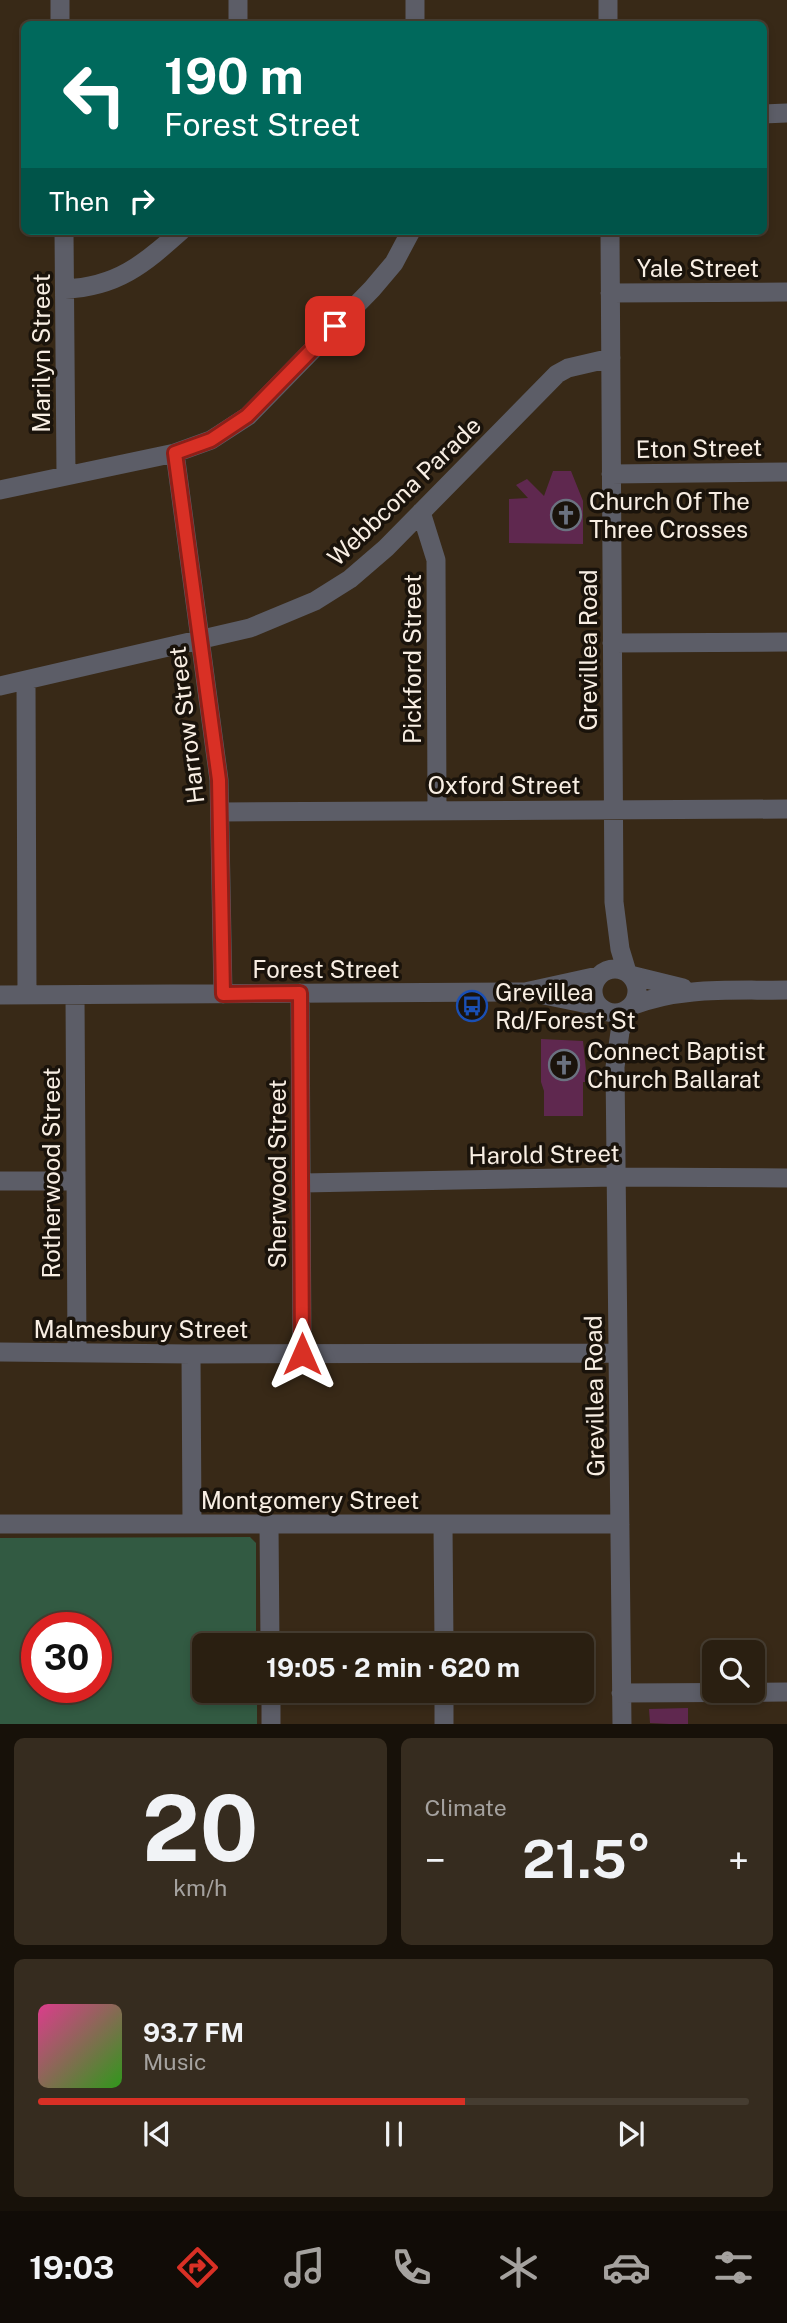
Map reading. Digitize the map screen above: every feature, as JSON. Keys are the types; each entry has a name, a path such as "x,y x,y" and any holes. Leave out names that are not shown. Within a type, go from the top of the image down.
{"street":[{"path":"60,0 60,21"},
{"path":"238,0 238,21"},
{"path":"415,0 415,21"},
{"path":"608,0 608,21"},
{"path":"767,114 787,113"},
{"name":"Marilyn Street","path":"64,235 66,475"},
{"path":"65,289 88,288 135,270 176,235"},
{"path":"0,490 175,453 211,440 247,416 372,289 394,263 409,235"},
{"name":"Grevillea Road","path":"610,235 614,902 620,949 637,991 620,1032 615,1066 622,1724"},
{"name":"Yale Street","path":"610,293 787,292"},
{"name":"Webbcona Parade","path":"0,686 269,622 315,601 370,562 564,370 611,366"},
{"name":"Harrow Street","path":"175,453 221,812 223,994"},
{"name":"Eton Street","path":"611,474 787,471"},
{"name":"Pickford Street","path":"421,512 436,560 437,810"},
{"path":"612,643 787,642"},
{"path":"26,680 27,995"},
{"name":"Oxford Street","path":"221,812 787,809"},
{"name":"Grevillea Road","path":"614,902 609,948 592,993 610,1034 615,1066"},
{"path":"526,992 600,975 614,969 654,983 701,991"},
{"path":"526,992 617,1013 663,996 701,991 787,990"},
{"name":"Forest Street","path":"0,995 526,992"},
{"name":"Sherwood Street","path":"300,993 302,1354"},
{"name":"Rotherwood Street","path":"75,995 77,1352"},
{"name":"Harold Street","path":"303,1183 615,1177 787,1178"},
{"path":"0,1181 75,1181"},
{"name":"Malmesbury Street","path":"0,1352 618,1353"},
{"path":"191,1354 192,1524"},
{"name":"Montgomery Street","path":"0,1524 620,1524"},
{"path":"270,1524 270,1633"},
{"path":"443,1525 444,1633"},
{"path":"621,1693 787,1692"},
{"path":"271,1703 271,1724"},
{"path":"444,1703 444,1724"}],"green space":[{"path":"250,1537 256,1543 256,1633 192,1633 192,1703 257,1703 257,1724 0,1724 0,1538"}],"building":[{"name":"Church Of The Three Crosses","path":"553,471 571,471 583,501 583,544 509,543 509,499 528,498 516,485 527,479 544,496"},
{"name":"Connect Baptist Church Ballarat","path":"541,1039 583,1041 586,1082 583,1082 583,1116 544,1116"},
{"path":"688,1708 688,1724 650,1723 649,1709"}],"place":[{"name":"Church Of The Three Crosses","path":"566,515"},
{"name":"Grevillea Rd/Forest St","path":"472,1006"},
{"name":"Connect Baptist Church Ballarat","path":"564,1065"}],"route":[{"path":"302,1354 300,993 223,994 219,780 175,453 211,440 247,416 335,326"}]}
